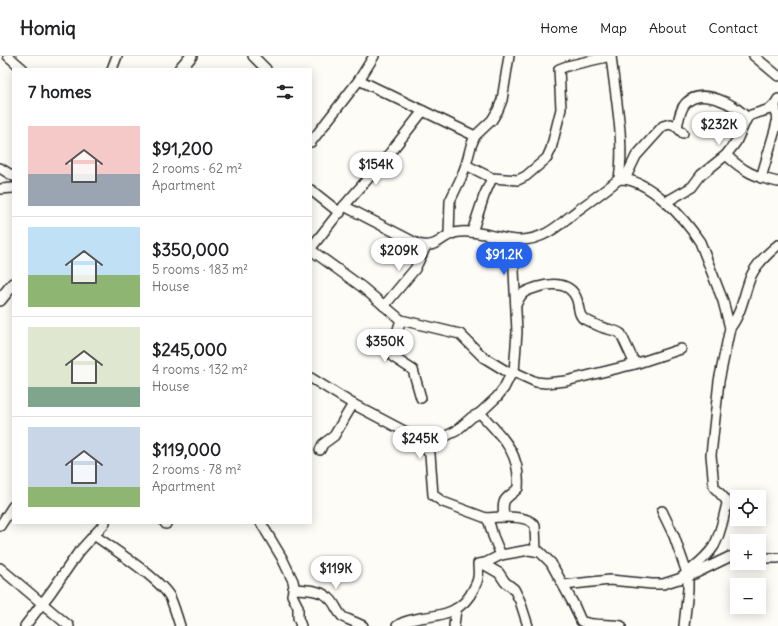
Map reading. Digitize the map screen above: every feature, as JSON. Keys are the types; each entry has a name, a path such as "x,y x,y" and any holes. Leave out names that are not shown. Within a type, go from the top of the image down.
{"main road":[{"path":"181,68 191,56"},
{"path":"0,300 12,285"}],"street":[{"path":"8,56 22,68"},
{"path":"112,68 117,56"},
{"path":"253,56 265,68"},
{"path":"312,141 359,80 374,56"},
{"path":"449,235 450,200 466,165 475,136 492,120 498,110 502,100 509,56"},
{"path":"466,165 492,178 518,180 526,176 547,158 551,149 561,109 560,69 611,56 616,91 622,179"},
{"path":"754,56 778,76"},
{"path":"359,80 475,136"},
{"path":"312,191 342,209 418,244 426,246 433,245 449,235 458,232 472,232 514,240 522,240 537,237 555,229 573,214 622,179 636,156 663,126 670,124 680,130 685,104 693,98 705,97 722,100 748,118"},
{"path":"666,202 692,187 700,175 726,155 736,142 751,115 770,109 777,102"},
{"path":"761,178 777,122 777,102"},
{"path":"423,111 386,158 312,246 362,286 401,320 460,334 483,357 512,373 536,382 546,383 566,381 635,364 681,349"},
{"path":"726,155 746,172 761,178 778,182"},
{"path":"0,168 12,175"},
{"path":"472,232 484,196 492,178"},
{"path":"622,179 636,182 666,202 695,233 723,301 730,328"},
{"path":"0,189 12,188"},
{"path":"424,447 437,442 456,431 472,417 480,413 497,397 512,373 517,332 513,250 514,240"},
{"path":"685,576 713,546 718,536 727,504 726,500 714,487 711,455 719,382 730,328 738,316 752,275 760,261 778,245"},
{"path":"384,306 415,269 426,246"},
{"path":"516,303 521,294 525,291 548,284 566,287 571,290 576,298 580,315 583,318 621,334 635,364"},
{"path":"401,320 392,348 393,357 413,370 421,398"},
{"path":"312,379 353,404 408,433 419,441 429,452 431,457 432,490 434,496 443,502 486,518 504,517 524,519 534,524 536,551"},
{"path":"320,450 323,444 330,441 334,436 353,404"},
{"path":"480,413 504,440 511,449 515,458 518,488 503,502 502,508 504,517"},
{"path":"0,526 12,508"},
{"path":"662,510 674,536 688,589 684,626"},
{"path":"486,518 501,555"},
{"path":"25,626 74,561 78,553 104,524"},
{"path":"262,524 282,558 293,581 292,595 299,610 298,617 301,626"},
{"path":"94,535 158,584 169,596 180,626"},
{"path":"488,566 501,555 529,550 536,551 544,555 551,562 581,621 588,624 612,624 621,626"},
{"path":"564,586 610,580 658,584 685,576 730,557"},
{"path":"766,558 778,558"},
{"path":"397,626 409,620 440,615 456,609 465,602 472,592 477,581 478,564 488,566 499,573 506,583 516,591 528,626"},
{"path":"0,568 69,626"},
{"path":"293,589 316,591 323,594 332,602 343,617 353,620 363,626"},
{"path":"454,626 456,609"}]}
